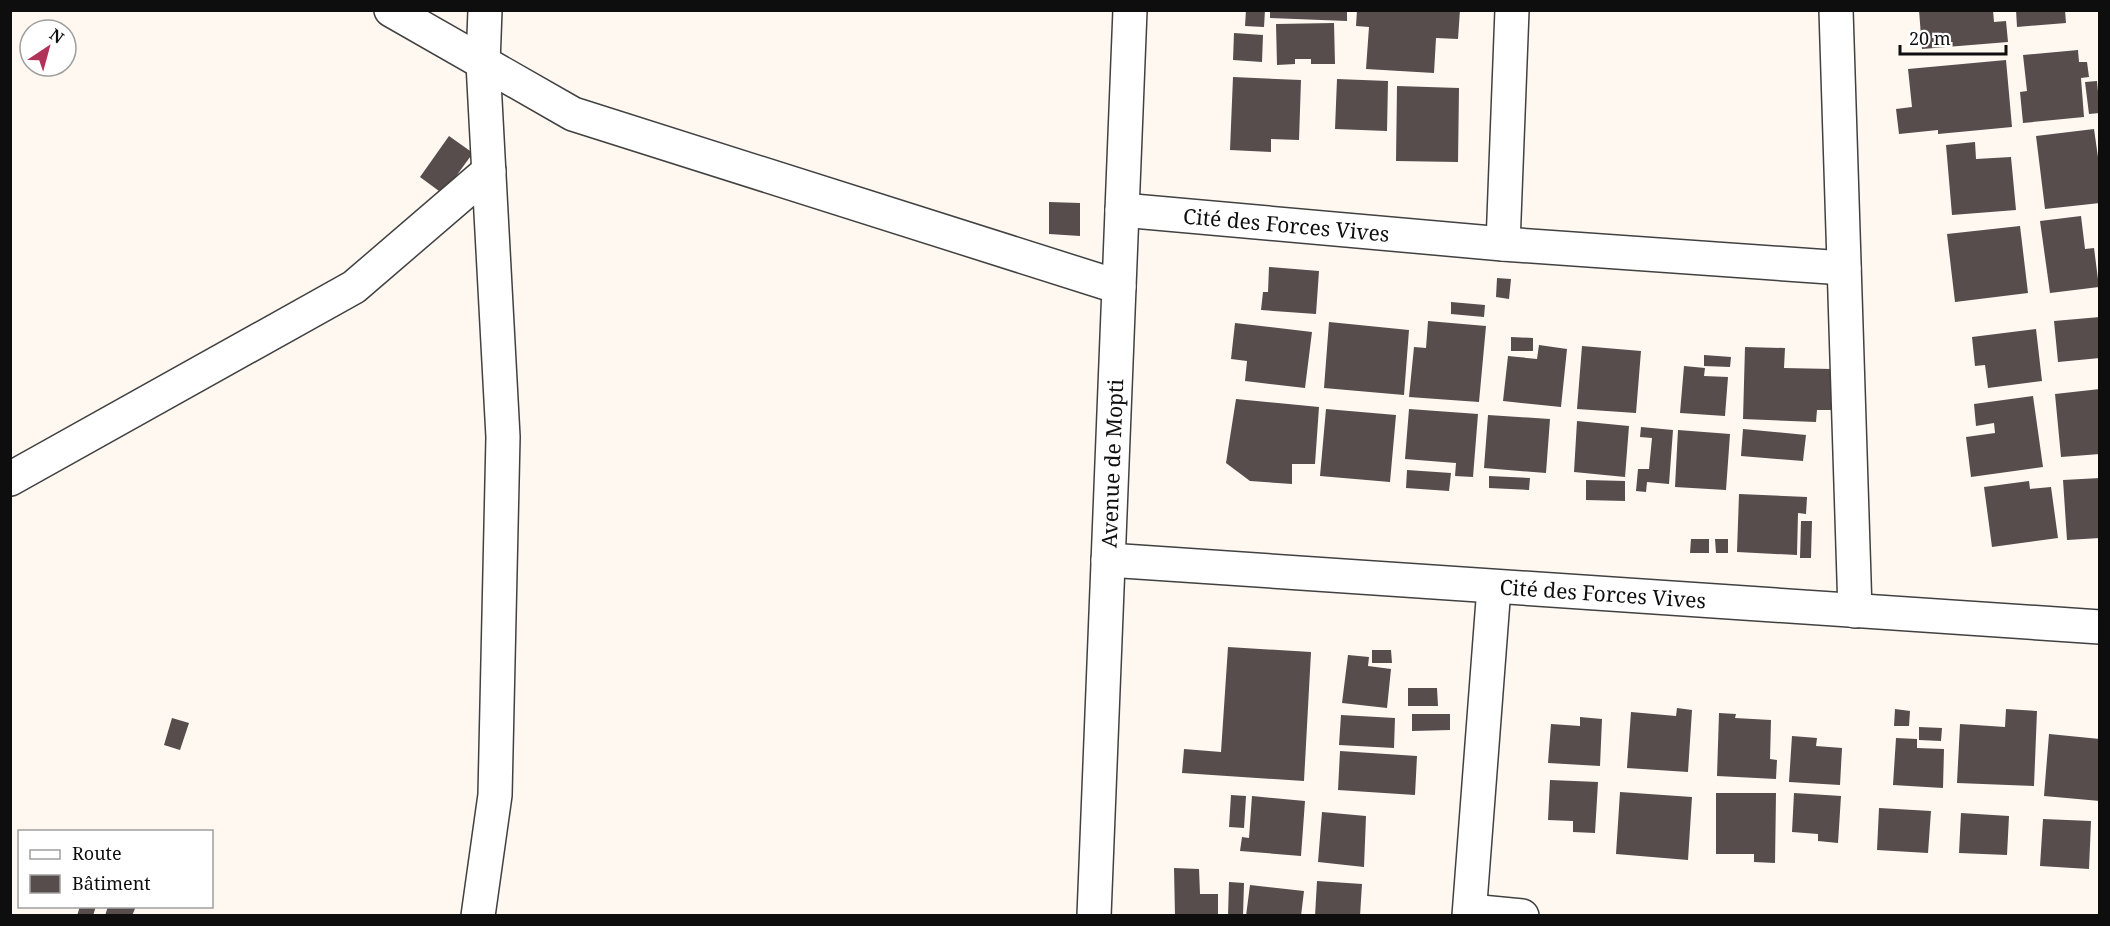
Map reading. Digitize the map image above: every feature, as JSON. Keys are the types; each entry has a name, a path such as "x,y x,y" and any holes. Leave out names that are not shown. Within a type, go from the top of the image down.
{"street":[{"path":"391,10 573,114 1119,287"},
{"path":"478,915 495,795 503,449 483,63 486,10"},
{"name":"Avenue de Mopti","path":"1094,915 1130,10"},
{"path":"1503,243 1512,10"},
{"path":"1836,10 1856,611"},
{"path":"10,478 354,287 489,171"},
{"name":"Cité des Forces Vives","path":"1122,210 1503,243 1844,268"},
{"name":"Cité des Forces Vives","path":"1108,560 2100,627"},
{"path":"1494,587 1469,913 1522,915"}],"building":[{"path":"1246,10 1265,10 1264,27 1245,26"},
{"path":"1270,10 1347,10 1347,21 1270,18"},
{"path":"1357,10 1460,10 1458,39 1436,38 1434,73 1366,69 1369,27 1356,26"},
{"path":"1919,10 1993,10 1994,22 2006,21 2008,42 1922,49"},
{"path":"2016,10 2065,10 2066,23 2017,27"},
{"path":"1334,23 1335,64 1311,64 1311,59 1295,59 1295,64 1277,65 1276,24"},
{"path":"1234,33 1263,35 1262,62 1233,60"},
{"path":"2078,50 2079,62 2087,62 2089,77 2081,78 2084,117 2023,123 2020,92 2027,91 2023,55"},
{"path":"2006,60 2012,127 1938,134 1938,130 1899,134 1896,109 1912,107 1908,69"},
{"path":"1233,77 1301,80 1299,140 1271,139 1271,152 1230,150"},
{"path":"1337,79 1388,81 1387,131 1335,129"},
{"path":"2097,81 2100,113 2089,114 2085,82"},
{"path":"1397,86 1459,88 1458,162 1396,161"},
{"path":"2094,129 2100,171 2100,203 2045,209 2036,136"},
{"path":"449,136 473,153 443,194 420,177"},
{"path":"1975,142 1976,159 2011,157 2016,210 1952,215 1946,145"},
{"path":"1049,202 1080,203 1080,236 1049,234"},
{"path":"2081,216 2085,249 2094,248 2099,287 2050,293 2040,221"},
{"path":"2020,226 2028,293 1955,302 1947,234"},
{"path":"1269,267 1319,271 1316,314 1261,310 1263,292 1268,292"},
{"path":"1497,278 1511,279 1509,299 1496,297"},
{"path":"1451,302 1485,305 1484,317 1451,314"},
{"path":"2100,317 2100,358 2058,362 2054,321"},
{"path":"1428,321 1486,326 1479,402 1409,397 1414,347 1426,348"},
{"path":"1329,322 1409,330 1404,395 1324,388"},
{"path":"1235,323 1312,332 1305,388 1245,381 1247,361 1231,359"},
{"path":"2036,329 2042,381 1988,388 1985,365 1975,366 1972,337"},
{"path":"1511,337 1533,338 1533,351 1511,351"},
{"path":"1539,345 1567,349 1561,407 1503,401 1508,356 1537,359"},
{"path":"1582,346 1641,351 1636,413 1577,409"},
{"path":"1745,347 1785,348 1784,368 1832,369 1831,410 1817,410 1816,422 1743,419"},
{"path":"1704,355 1731,357 1730,367 1704,366"},
{"path":"1684,366 1705,368 1704,376 1728,377 1725,416 1680,413"},
{"path":"2100,389 2100,454 2061,457 2055,394"},
{"path":"2033,396 2043,467 1971,477 1966,437 1995,433 1994,423 1976,426 1974,404"},
{"path":"1236,399 1319,407 1315,464 1292,464 1292,484 1250,481 1226,463"},
{"path":"1326,409 1396,415 1390,482 1320,476"},
{"path":"1409,409 1478,414 1473,477 1455,476 1456,463 1405,459"},
{"path":"1488,415 1550,419 1546,473 1484,468"},
{"path":"1577,421 1629,426 1625,477 1574,472"},
{"path":"1641,427 1673,430 1669,484 1647,482 1646,492 1636,491 1638,469 1649,469 1652,438 1640,437"},
{"path":"1743,429 1806,435 1803,461 1741,456"},
{"path":"1678,430 1730,434 1726,490 1675,487"},
{"path":"1407,470 1451,473 1449,491 1406,488"},
{"path":"1489,476 1530,478 1529,490 1489,488"},
{"path":"2100,478 2100,538 2067,540 2063,480"},
{"path":"1586,480 1625,481 1625,501 1586,500"},
{"path":"2029,481 2030,489 2051,487 2058,538 1992,547 1984,487"},
{"path":"1739,494 1807,497 1806,514 1798,513 1797,555 1737,552"},
{"path":"1801,521 1812,521 1811,558 1800,558"},
{"path":"1691,539 1709,539 1709,553 1690,553"},
{"path":"1715,539 1728,539 1728,553 1716,553"},
{"path":"1228,647 1311,652 1304,781 1182,773 1184,749 1221,752"},
{"path":"1372,650 1391,650 1392,663 1372,663"},
{"path":"1348,655 1369,657 1368,666 1391,669 1387,708 1342,703"},
{"path":"1408,688 1437,688 1438,706 1408,706"},
{"path":"1677,708 1692,710 1688,772 1627,768 1631,712 1676,716"},
{"path":"1895,709 1910,711 1909,726 1894,726"},
{"path":"2006,709 2037,711 2034,786 1957,783 1960,724 2005,727"},
{"path":"1719,713 1736,714 1735,718 1771,720 1770,759 1777,760 1776,779 1717,776"},
{"path":"1412,714 1450,714 1450,730 1412,731"},
{"path":"1341,715 1395,718 1394,748 1339,745"},
{"path":"1580,717 1602,719 1600,766 1548,763 1551,724 1580,726"},
{"path":"172,718 189,723 180,750 164,745"},
{"path":"1919,727 1942,728 1941,741 1919,740"},
{"path":"2049,734 2100,739 2100,801 2044,796"},
{"path":"1792,736 1817,738 1816,746 1842,748 1840,785 1789,782"},
{"path":"1896,738 1917,739 1917,748 1944,749 1943,788 1893,785"},
{"path":"1340,751 1417,756 1415,795 1338,790"},
{"path":"1550,780 1598,782 1595,833 1573,832 1573,821 1548,820"},
{"path":"1620,792 1692,797 1688,860 1616,854"},
{"path":"1716,793 1776,793 1775,863 1754,862 1754,854 1716,854"},
{"path":"1794,793 1841,796 1838,843 1818,841 1818,834 1792,832"},
{"path":"1231,795 1246,796 1244,828 1229,827"},
{"path":"1252,796 1305,801 1301,856 1240,851 1242,837 1249,838"},
{"path":"1879,808 1931,811 1928,853 1877,850"},
{"path":"1322,812 1366,816 1364,867 1318,862"},
{"path":"1961,813 2009,816 2007,855 1959,853"},
{"path":"2043,819 2091,821 2089,869 2040,866"},
{"path":"1174,868 1199,869 1200,894 1218,894 1218,916 1175,916"},
{"path":"1317,881 1362,884 1360,916 1315,916"},
{"path":"1229,882 1244,883 1243,916 1228,916"},
{"path":"1250,885 1304,891 1301,916 1246,916"},
{"path":"79,908 95,908 93,916 77,916"},
{"path":"107,908 135,908 132,916 105,916"}]}
